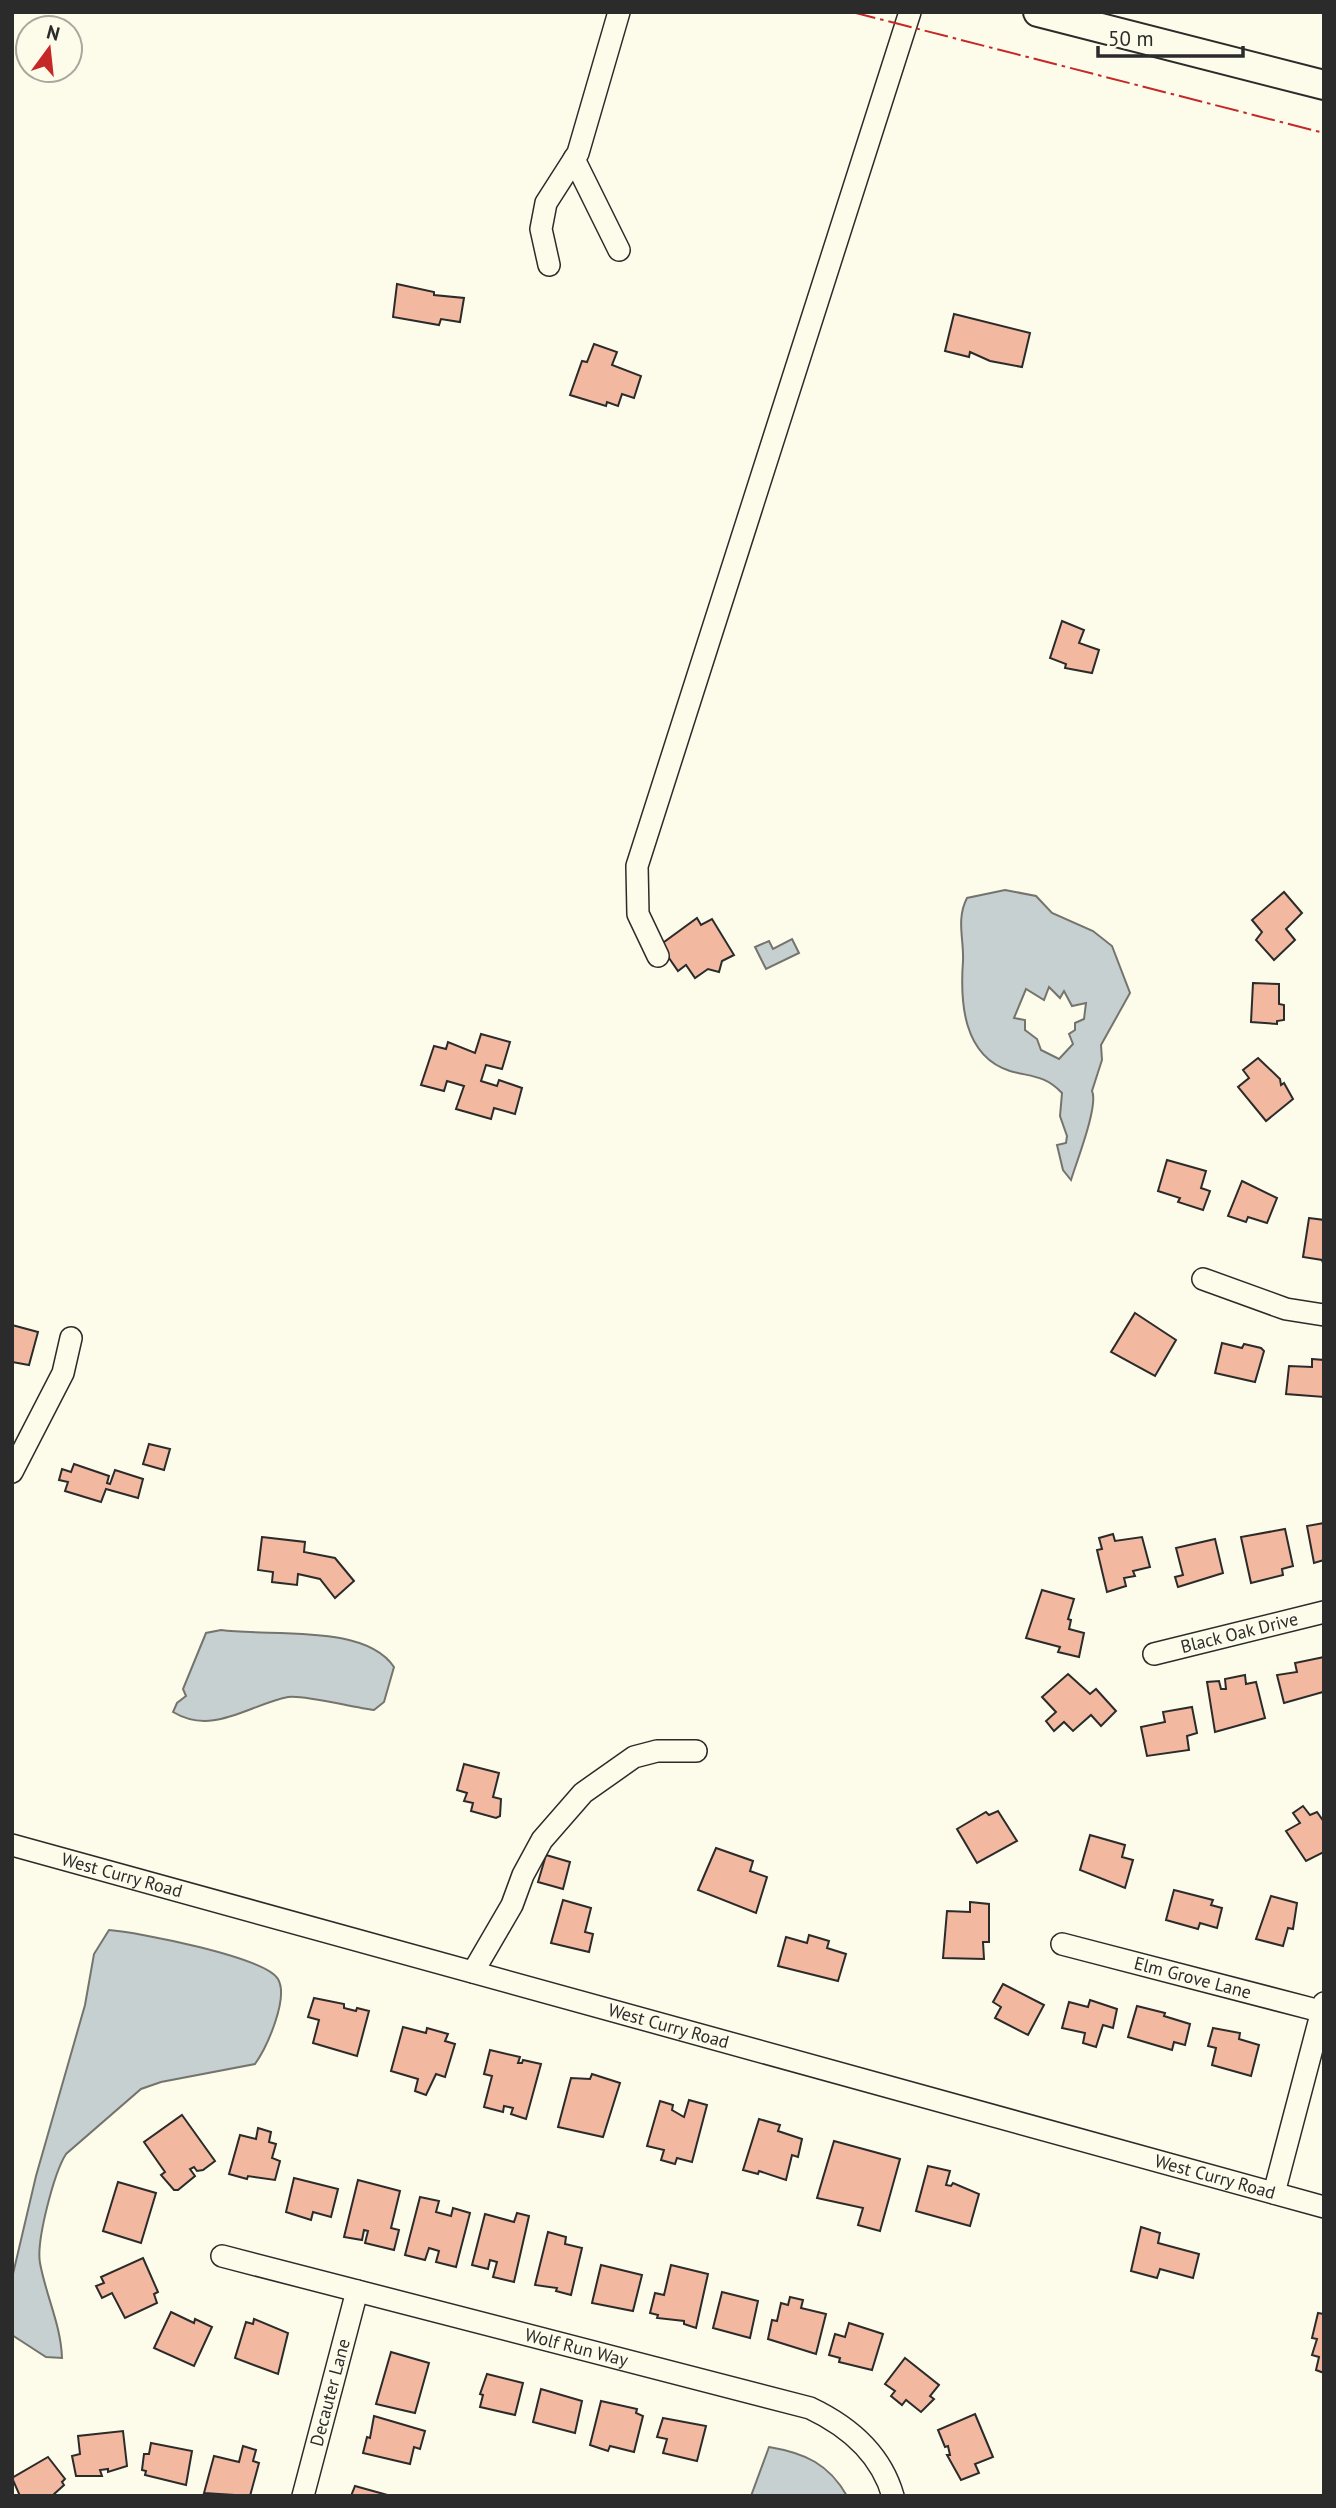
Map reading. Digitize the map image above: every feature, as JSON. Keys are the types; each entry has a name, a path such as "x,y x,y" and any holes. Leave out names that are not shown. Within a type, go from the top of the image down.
{"main road":[{"path":"1038,12 1086,18 1324,85"}],"street":[{"path":"549,265 541,229 546,204 574,159 592,111 619,12"},
{"path":"659,956 638,914 637,866 910,12"},
{"path":"574,159 619,250"},
{"path":"1203,1279 1286,1309 1324,1315"},
{"path":"12,1472 25,1442 51,1400 63,1373 71,1338"},
{"name":"Black Oak Drive","path":"1154,1654 1324,1612"},
{"path":"473,1972 512,1905 523,1875 542,1840 583,1793 634,1757 657,1751 696,1751"},
{"name":"West Curry Road","path":"12,1844 1324,2207"},
{"name":"Elm Grove Lane","path":"1062,1944 1323,2009"},
{"path":"1274,2193 1323,2009"},
{"name":"Wolf Run Way","path":"222,2256 810,2408 837,2421 872,2452 893,2496"},
{"name":"Decauter Lane","path":"303,2496 356,2291"}],"shaded area":[{"path":"1005,890 1036,896 1052,913 1093,931 1112,946 1130,993 1101,1045 1102,1060 1092,1091 1090,1121 1071,1180 1063,1170 1057,1145 1066,1143 1067,1136 1060,1116 1062,1093 1044,1080 994,1064 982,1053 968,1026 962,993 961,921 967,898","holes":["1049,987 1060,998 1064,991 1072,1006 1086,1003 1084,1019 1075,1023 1075,1030 1069,1034 1073,1044 1059,1059 1041,1050 1037,1039 1025,1030 1025,1020 1014,1018 1026,989 1044,1000"]},
{"path":"792,939 799,953 766,969 755,947 769,941 773,949"},
{"path":"221,1630 315,1635 362,1644 380,1653 394,1667 384,1702 374,1710 305,1697 288,1697 230,1717 202,1721 188,1719 173,1712 177,1703 186,1696 183,1689 206,1633"},
{"path":"109,1930 199,1947 250,1962 278,1979 281,1998 270,2035 255,2064 161,2082 141,2089 66,2154 51,2191 39,2253 59,2334 62,2358 46,2357 12,2335 12,2278 36,2176 85,2005 94,1954"},
{"path":"769,2447 815,2462 832,2476 847,2496 751,2496"}],"building":[{"path":"397,284 434,292 434,295 464,298 460,322 441,319 439,325 393,317"},
{"path":"954,314 1030,333 1022,367 990,361 970,352 969,357 945,351"},
{"path":"594,344 617,352 612,365 641,376 634,398 622,394 618,406 607,402 606,406 570,395 582,361 587,362"},
{"path":"1062,621 1084,630 1079,643 1099,650 1092,673 1065,668 1066,664 1050,658"},
{"path":"1284,892 1302,913 1286,929 1295,940 1274,960 1256,940 1262,932 1252,920"},
{"path":"697,918 701,925 712,919 734,955 722,961 719,972 708,969 695,978 686,965 678,971 660,945"},
{"path":"1253,983 1279,984 1279,1004 1284,1005 1284,1020 1277,1021 1277,1024 1251,1022"},
{"path":"481,1034 510,1042 502,1069 486,1065 481,1081 497,1086 499,1080 522,1088 515,1114 494,1108 491,1119 456,1109 464,1086 447,1081 444,1091 421,1085 434,1046 446,1049 448,1042 475,1053"},
{"path":"1258,1058 1280,1079 1281,1085 1284,1083 1293,1099 1266,1121 1238,1087 1249,1078 1243,1070"},
{"path":"1167,1160 1206,1171 1201,1188 1210,1191 1203,1210 1178,1202 1180,1198 1158,1191"},
{"path":"1242,1181 1277,1198 1267,1223 1248,1217 1246,1222 1228,1216"},
{"path":"1309,1218 1324,1220 1324,1266 1322,1260 1303,1257"},
{"path":"1135,1313 1176,1340 1155,1376 1111,1352"},
{"path":"12,1325 38,1332 29,1365 12,1362"},
{"path":"1222,1343 1242,1348 1244,1344 1264,1351 1255,1382 1215,1373"},
{"path":"1312,1359 1324,1360 1324,1397 1286,1394 1289,1366 1312,1367"},
{"path":"149,1444 170,1449 164,1470 143,1464"},
{"path":"74,1464 109,1476 107,1483 110,1484 115,1470 143,1479 138,1498 106,1489 101,1502 65,1491 68,1482 59,1480 62,1469 71,1472"},
{"path":"1324,1523 1324,1560 1314,1563 1307,1526"},
{"path":"1285,1529 1293,1566 1282,1569 1283,1575 1251,1583 1241,1537"},
{"path":"1113,1534 1115,1541 1142,1537 1150,1567 1133,1571 1135,1576 1124,1578 1126,1586 1107,1592 1097,1550 1102,1549 1099,1538"},
{"path":"262,1537 305,1542 304,1552 335,1558 354,1581 335,1598 320,1579 298,1574 297,1585 272,1582 273,1572 258,1570"},
{"path":"1215,1539 1223,1573 1178,1587 1175,1577 1183,1575 1176,1548"},
{"path":"1042,1590 1074,1599 1068,1619 1071,1620 1069,1629 1084,1633 1079,1657 1058,1652 1060,1647 1026,1638"},
{"path":"1324,1657 1323,1692 1284,1703 1277,1675 1297,1672 1295,1663"},
{"path":"1068,1674 1090,1694 1096,1689 1116,1711 1101,1726 1091,1715 1073,1731 1064,1722 1054,1731 1046,1721 1056,1712 1042,1697"},
{"path":"1245,1675 1246,1684 1256,1682 1265,1718 1215,1732 1207,1682 1219,1681 1221,1689 1226,1689 1225,1679"},
{"path":"1192,1707 1197,1733 1187,1736 1189,1750 1147,1756 1141,1727 1165,1722 1163,1712"},
{"path":"464,1764 499,1773 493,1797 501,1799 500,1816 496,1818 471,1811 473,1803 464,1801 467,1793 457,1790"},
{"path":"1303,1806 1310,1815 1317,1812 1324,1822 1324,1852 1306,1861 1286,1831 1300,1823 1293,1813"},
{"path":"998,1811 1017,1841 977,1863 957,1829 986,1812 989,1815"},
{"path":"1090,1835 1125,1845 1122,1857 1133,1860 1125,1888 1080,1870"},
{"path":"716,1848 753,1861 750,1871 767,1877 756,1913 698,1890"},
{"path":"546,1855 570,1862 563,1889 538,1882"},
{"path":"1174,1890 1213,1900 1211,1905 1222,1908 1217,1928 1200,1923 1198,1929 1166,1920"},
{"path":"1271,1896 1297,1903 1293,1929 1288,1928 1283,1946 1256,1939"},
{"path":"563,1900 591,1908 585,1932 593,1934 589,1952 551,1943"},
{"path":"970,1902 989,1904 989,1942 983,1942 984,1959 943,1958 947,1911 970,1912"},
{"path":"809,1935 829,1941 827,1948 846,1954 838,1981 778,1966 786,1937 807,1943"},
{"path":"1003,1984 1044,2005 1028,2035 995,2018 1001,2007 993,2002"},
{"path":"314,1998 344,2004 344,2008 356,2011 357,2008 369,2011 357,2056 313,2043 319,2020 308,2017"},
{"path":"1090,2000 1117,2009 1113,2028 1103,2025 1096,2047 1083,2043 1085,2033 1062,2028 1069,2002 1088,2007"},
{"path":"1137,2006 1165,2013 1164,2016 1190,2024 1185,2045 1174,2042 1172,2050 1128,2037"},
{"path":"403,2027 426,2033 427,2028 448,2034 445,2041 455,2044 445,2077 436,2074 426,2095 415,2091 418,2079 391,2071"},
{"path":"1213,2028 1240,2033 1239,2039 1259,2045 1251,2076 1212,2065 1216,2048 1208,2046"},
{"path":"490,2050 520,2057 518,2063 523,2060 541,2064 526,2119 511,2114 513,2108 504,2106 503,2112 484,2107 492,2076 484,2074"},
{"path":"592,2074 620,2083 603,2137 558,2127 571,2078 590,2079"},
{"path":"689,2100 707,2105 692,2162 677,2158 675,2164 661,2160 664,2150 647,2146 660,2101 673,2105 672,2110 684,2117"},
{"path":"182,2115 215,2161 203,2170 197,2171 194,2167 190,2169 195,2176 178,2190 174,2190 161,2175 165,2172 144,2142"},
{"path":"759,2119 780,2125 778,2131 802,2139 798,2157 792,2155 786,2180 759,2171 758,2174 743,2170"},
{"path":"258,2128 271,2132 269,2142 276,2144 272,2158 280,2161 275,2180 248,2176 247,2179 229,2174 240,2135 256,2139"},
{"path":"834,2141 900,2159 880,2231 858,2225 863,2208 817,2198"},
{"path":"928,2166 950,2171 946,2185 951,2186 953,2183 979,2194 970,2226 916,2211"},
{"path":"294,2178 338,2189 331,2217 313,2212 311,2220 286,2212"},
{"path":"358,2180 400,2191 391,2228 399,2230 394,2250 365,2243 368,2231 364,2230 362,2240 344,2237"},
{"path":"118,2182 156,2193 141,2243 103,2231"},
{"path":"420,2197 439,2201 436,2212 451,2216 453,2208 470,2213 456,2267 436,2262 439,2251 429,2248 425,2260 405,2255"},
{"path":"517,2213 529,2216 514,2282 493,2277 497,2262 490,2260 488,2269 472,2265 485,2214 514,2222"},
{"path":"1141,2227 1160,2233 1158,2243 1199,2254 1193,2278 1160,2269 1157,2278 1131,2271"},
{"path":"548,2232 566,2237 565,2244 582,2248 571,2295 556,2291 557,2288 535,2285"},
{"path":"143,2258 158,2292 154,2294 157,2303 125,2318 112,2293 102,2298 96,2286 104,2283 101,2277"},
{"path":"601,2265 642,2275 633,2311 592,2303"},
{"path":"671,2265 708,2274 696,2328 684,2324 684,2321 657,2318 658,2315 650,2313 655,2293 664,2295"},
{"path":"722,2292 758,2301 750,2338 713,2328"},
{"path":"790,2297 803,2300 801,2308 826,2314 816,2354 768,2339 772,2320 777,2321 781,2303 788,2305"},
{"path":"171,2312 194,2323 195,2319 212,2327 194,2366 154,2348"},
{"path":"1318,2313 1324,2314 1324,2373 1316,2370 1319,2357 1312,2355 1317,2339 1312,2338"},
{"path":"254,2319 288,2333 278,2374 235,2358 246,2322 253,2324"},
{"path":"849,2323 883,2334 872,2370 839,2362 840,2358 829,2355 835,2334 845,2337"},
{"path":"391,2352 429,2363 415,2413 376,2404"},
{"path":"905,2358 939,2385 930,2396 934,2399 921,2412 906,2400 902,2405 891,2396 895,2391 885,2384"},
{"path":"487,2374 523,2383 515,2415 480,2407 483,2395 480,2394"},
{"path":"541,2389 582,2401 575,2433 533,2422"},
{"path":"601,2401 637,2409 636,2413 643,2416 634,2452 610,2446 608,2451 590,2445"},
{"path":"975,2414 993,2457 975,2464 979,2473 961,2480 947,2455 950,2455 948,2446 945,2447 938,2430"},
{"path":"374,2416 425,2431 420,2449 414,2447 410,2464 363,2453 367,2437 370,2438"},
{"path":"663,2418 706,2426 697,2461 663,2453 667,2439 657,2437"},
{"path":"123,2431 127,2466 108,2472 108,2469 100,2470 102,2476 76,2476 72,2456 80,2454 78,2436"},
{"path":"151,2443 192,2451 186,2485 145,2475 146,2471 142,2470 144,2454 149,2454"},
{"path":"243,2446 256,2450 253,2461 259,2463 250,2496 204,2493 214,2456 239,2462"},
{"path":"48,2457 65,2479 62,2482 64,2485 52,2496 20,2496 12,2478"},
{"path":"355,2486 391,2496 351,2496"}],"power":[{"path":"852,12 1324,133"}]}
